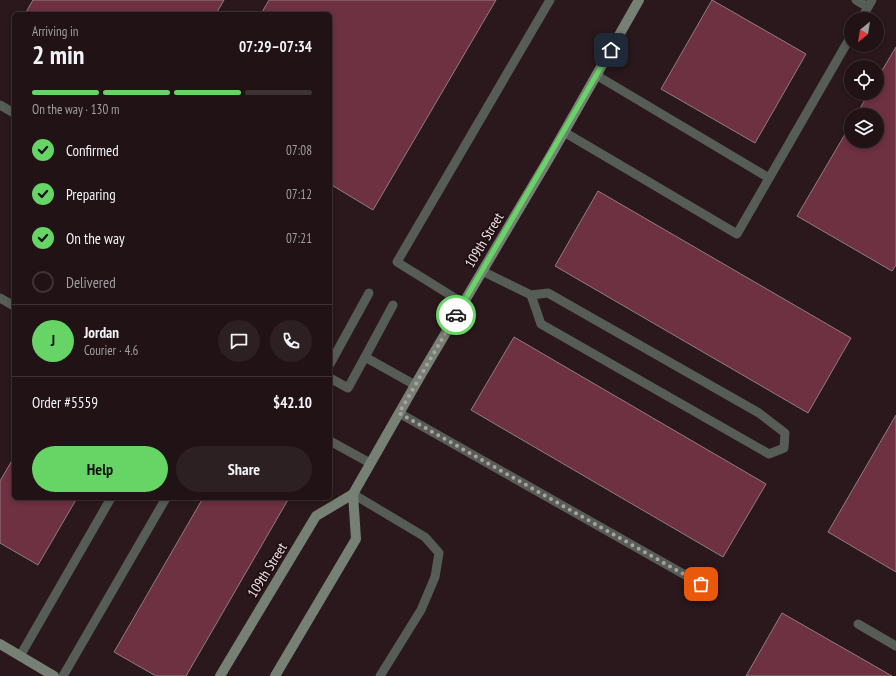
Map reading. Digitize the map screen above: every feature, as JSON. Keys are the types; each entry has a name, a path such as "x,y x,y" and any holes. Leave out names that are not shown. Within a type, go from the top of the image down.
{"street":[{"name":"109th Street","path":"220,676 316,516 352,494 564,132 639,0"},
{"path":"275,676 356,539 352,494"},
{"path":"0,644 54,676"}],"lane":[{"path":"464,303 397,262 550,0"},
{"path":"856,0 870,4"},
{"path":"564,132 737,234 844,48"},
{"path":"596,75 769,178"},
{"path":"0,105 12,112"},
{"path":"482,271 531,295 548,293 759,413 785,433 784,448 769,454 541,324 531,295"},
{"path":"332,360 369,293"},
{"path":"0,298 12,305"},
{"path":"332,379 348,388 393,306"},
{"path":"365,357 415,385"},
{"path":"399,413 701,584"},
{"path":"332,443 370,463"},
{"path":"352,494 425,537 439,553 435,577 421,610 380,676"},
{"path":"20,656 110,500"},
{"path":"63,676 165,500"},
{"path":"858,624 896,646"}],"building":[{"path":"33,0 224,0 217,12 26,12"},
{"path":"269,0 496,0 373,210 332,185 332,12 262,12"},
{"path":"712,0 806,54 755,143 661,89"},
{"path":"896,47 896,265 892,271 797,216 844,136 844,148 884,148 884,108 860,108 865,100 884,100 884,67"},
{"path":"598,191 851,338 808,413 555,266"},
{"path":"514,337 766,484 723,557 471,410"},
{"path":"896,415 896,572 828,532"},
{"path":"12,460 12,500 76,500 38,565 0,543 0,481"},
{"path":"202,500 288,500 186,676 156,676 114,652"},
{"path":"782,613 892,676 746,676"}],"way so far":[{"path":"456,315 399,413 701,584"}],"route":[{"path":"456,315 551,155 611,50"}]}
